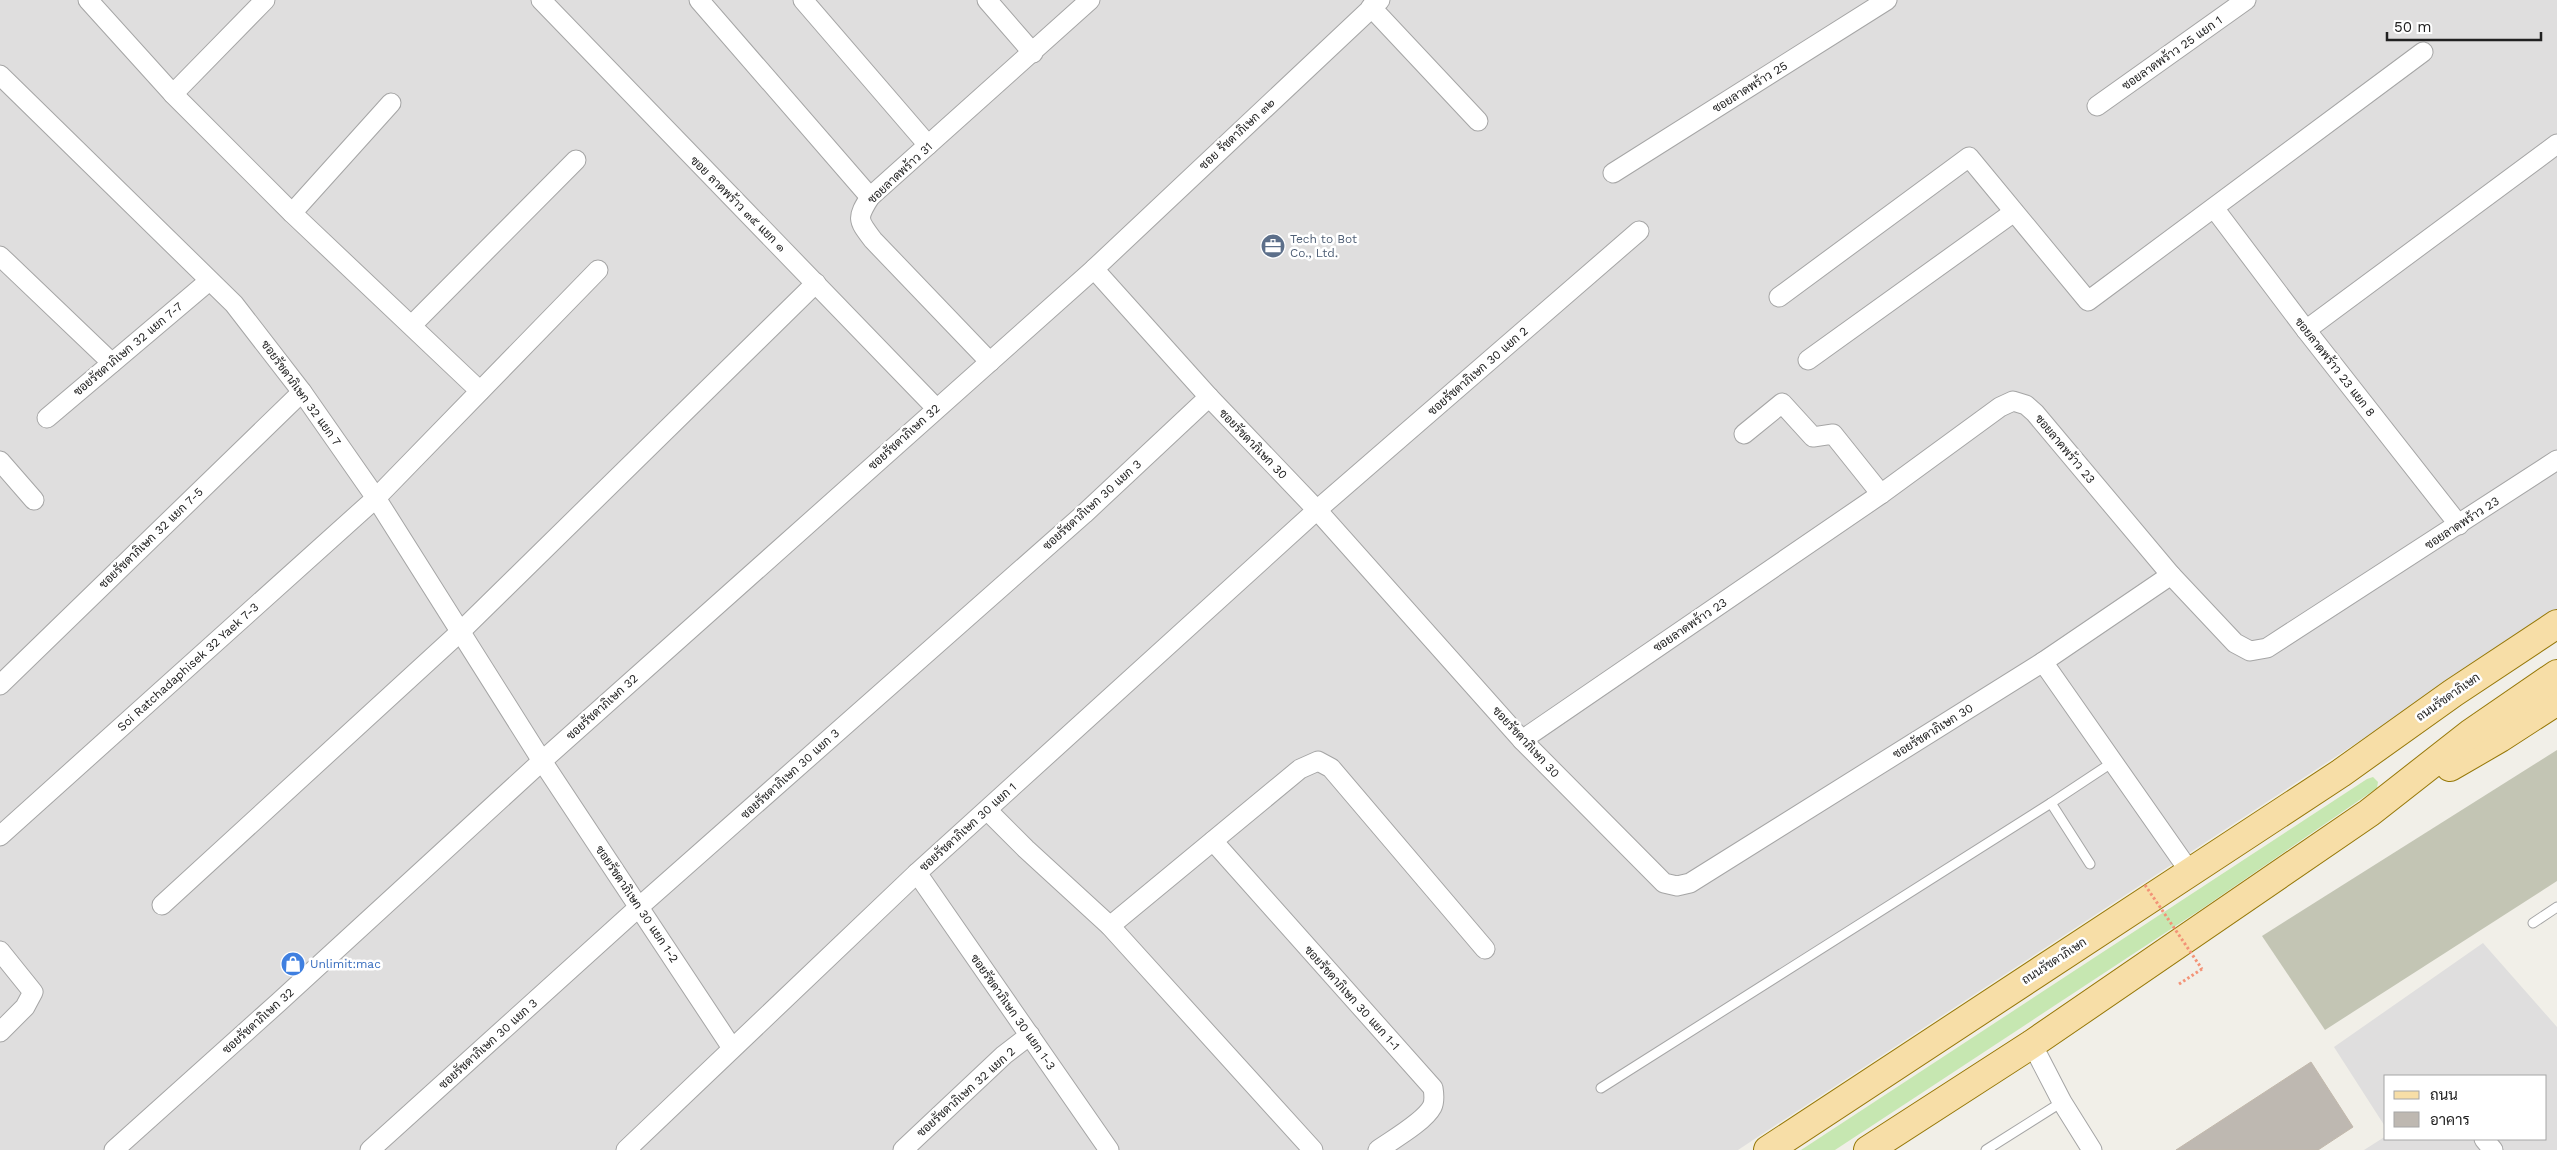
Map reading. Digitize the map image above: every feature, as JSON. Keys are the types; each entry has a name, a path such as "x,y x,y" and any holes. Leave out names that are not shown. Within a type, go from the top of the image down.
{"main road":[{"name":"ถนนรัชดาภิเษก","path":"1768,1150 2341,773 2452,693 2557,624"},
{"name":"ถนนรัชดาภิเษก","path":"2341,773 2467,700 2557,644"},
{"path":"1868,1150 2032,1044 2368,813 2471,733 2557,674"},
{"path":"2368,813 2500,738 2557,701"}],"street":[{"path":"88,0 173,94 292,213 480,390"},
{"path":"173,94 265,0"},
{"name":"ซอย ลาดพร้าว ๓๕ แยก ๑","path":"541,0 936,408"},
{"path":"699,0 870,197"},
{"path":"804,0 928,145"},
{"path":"987,0 1033,53"},
{"name":"ซอยลาดพร้าว 31","path":"990,362 860,223 860,214 870,197 1090,0"},
{"name":"ซอยลาดพร้าว 25","path":"1612,173 1887,0"},
{"name":"ซอยลาดพร้าว 25 แยก 1","path":"2097,106 2246,0"},
{"path":"1375,4 1478,121"},
{"name":"ซอย รัชดาภิเษก ๓๒","path":"1094,269 1375,4"},
{"path":"1779,297 1969,157 2088,301 2423,52"},
{"name":"ซอยรัชดาภิเษก 32 แยก 7","path":"0,75 234,304 302,392 376,498 542,761"},
{"path":"292,213 391,103"},
{"path":"2306,330 2557,144"},
{"path":"412,325 576,160"},
{"name":"ซอยลาดพร้าว 23 แยก 8","path":"2214,208 2306,330 2459,525"},
{"path":"1808,360 2014,212"},
{"name":"ซอยรัชดาภิเษก 30 แยก 2","path":"1317,510 1639,231"},
{"path":"0,256 112,363"},
{"name":"ซอยรัชดาภิเษก 32","path":"114,1150 287,995 542,761 1094,269"},
{"name":"ซอยรัชดาภิเษก 30","path":"1094,269 1208,397 1317,510 1522,740 1664,883 1677,886 1690,883 2043,662 2170,575"},
{"name":"Soi Ratchadaphisek 32 Yaek 7-3","path":"0,836 376,498 598,270"},
{"name":"ซอยรัชดาภิเษก 32 แยก 7-7","path":"47,418 210,281"},
{"path":"162,904 459,632 816,283"},
{"name":"ซอยรัชดาภิเษก 32 แยก 7-5","path":"0,685 302,392"},
{"name":"ซอยรัชดาภิเษก 30 แยก 3","path":"370,1150 639,907 1084,514 1208,397"},
{"name":"ซอยลาดพร้าว 23","path":"1522,740 1881,494 2000,407 2013,401 2026,405 2035,413 2170,575 2234,643 2250,651 2268,648 2557,460"},
{"path":"1744,434 1782,403 1813,437 1832,434 1881,494"},
{"path":"0,461 34,500"},
{"name":"ซอยรัชดาภิเษก 30 แยก 1","path":"626,1150 917,873 1317,510"},
{"path":"2043,662 2190,872"},
{"name":"ซอยรัชดาภิเษก 30 แยก 1-2","path":"542,761 732,1048"},
{"path":"1110,926 1300,769 1318,761 1331,768 1485,949"},
{"path":"987,810 1026,849 1110,926 1313,1150"},
{"name":"ซอยรัชดาภิเษก 30 แยก 1-1","path":"1213,841 1432,1088 1435,1095 1432,1108 1417,1122 1378,1150"},
{"name":"ซอยรัชดาภิเษก 30 แยก 1-3","path":"917,873 1030,1035 1104,1148"},
{"path":"0,951 32,992 25,1007 0,1032"},
{"name":"ซอยรัชดาภิเษก 32 แยก 2","path":"903,1150 977,1080 1030,1035"},
{"path":"2032,1044 2062,1102 2092,1150"},
{"path":"2485,1140 2493,1150"}],"lane":[{"path":"1601,1088 2113,762"},
{"path":"2050,803 2090,864"},
{"path":"2533,923 2557,907"},
{"path":"1986,1150 2062,1102"}],"path":[{"path":"2145,885 2202,969 2179,984"}],"shaded area":[{"path":"0,0 2557,0 2557,611 1738,1150 0,1150"},
{"path":"2557,750 2557,881 2325,1030 2262,936"},
{"path":"2483,943 2557,1027 2557,1150 2364,1150 2384,1137 2384,1140 2547,1140 2547,1075 2384,1075 2384,1125 2334,1047"}],"green space":[{"path":"2373,777 2378,782 2377,788 2203,908 1835,1150 1801,1150 2367,779"}],"building":[{"path":"2311,1062 2353,1127 2318,1150 2176,1150"}],"place":[{"name":"Tech to Bot Co., Ltd.","path":"1273,246"},
{"name":"Unlimit:mac","path":"293,964"}]}
